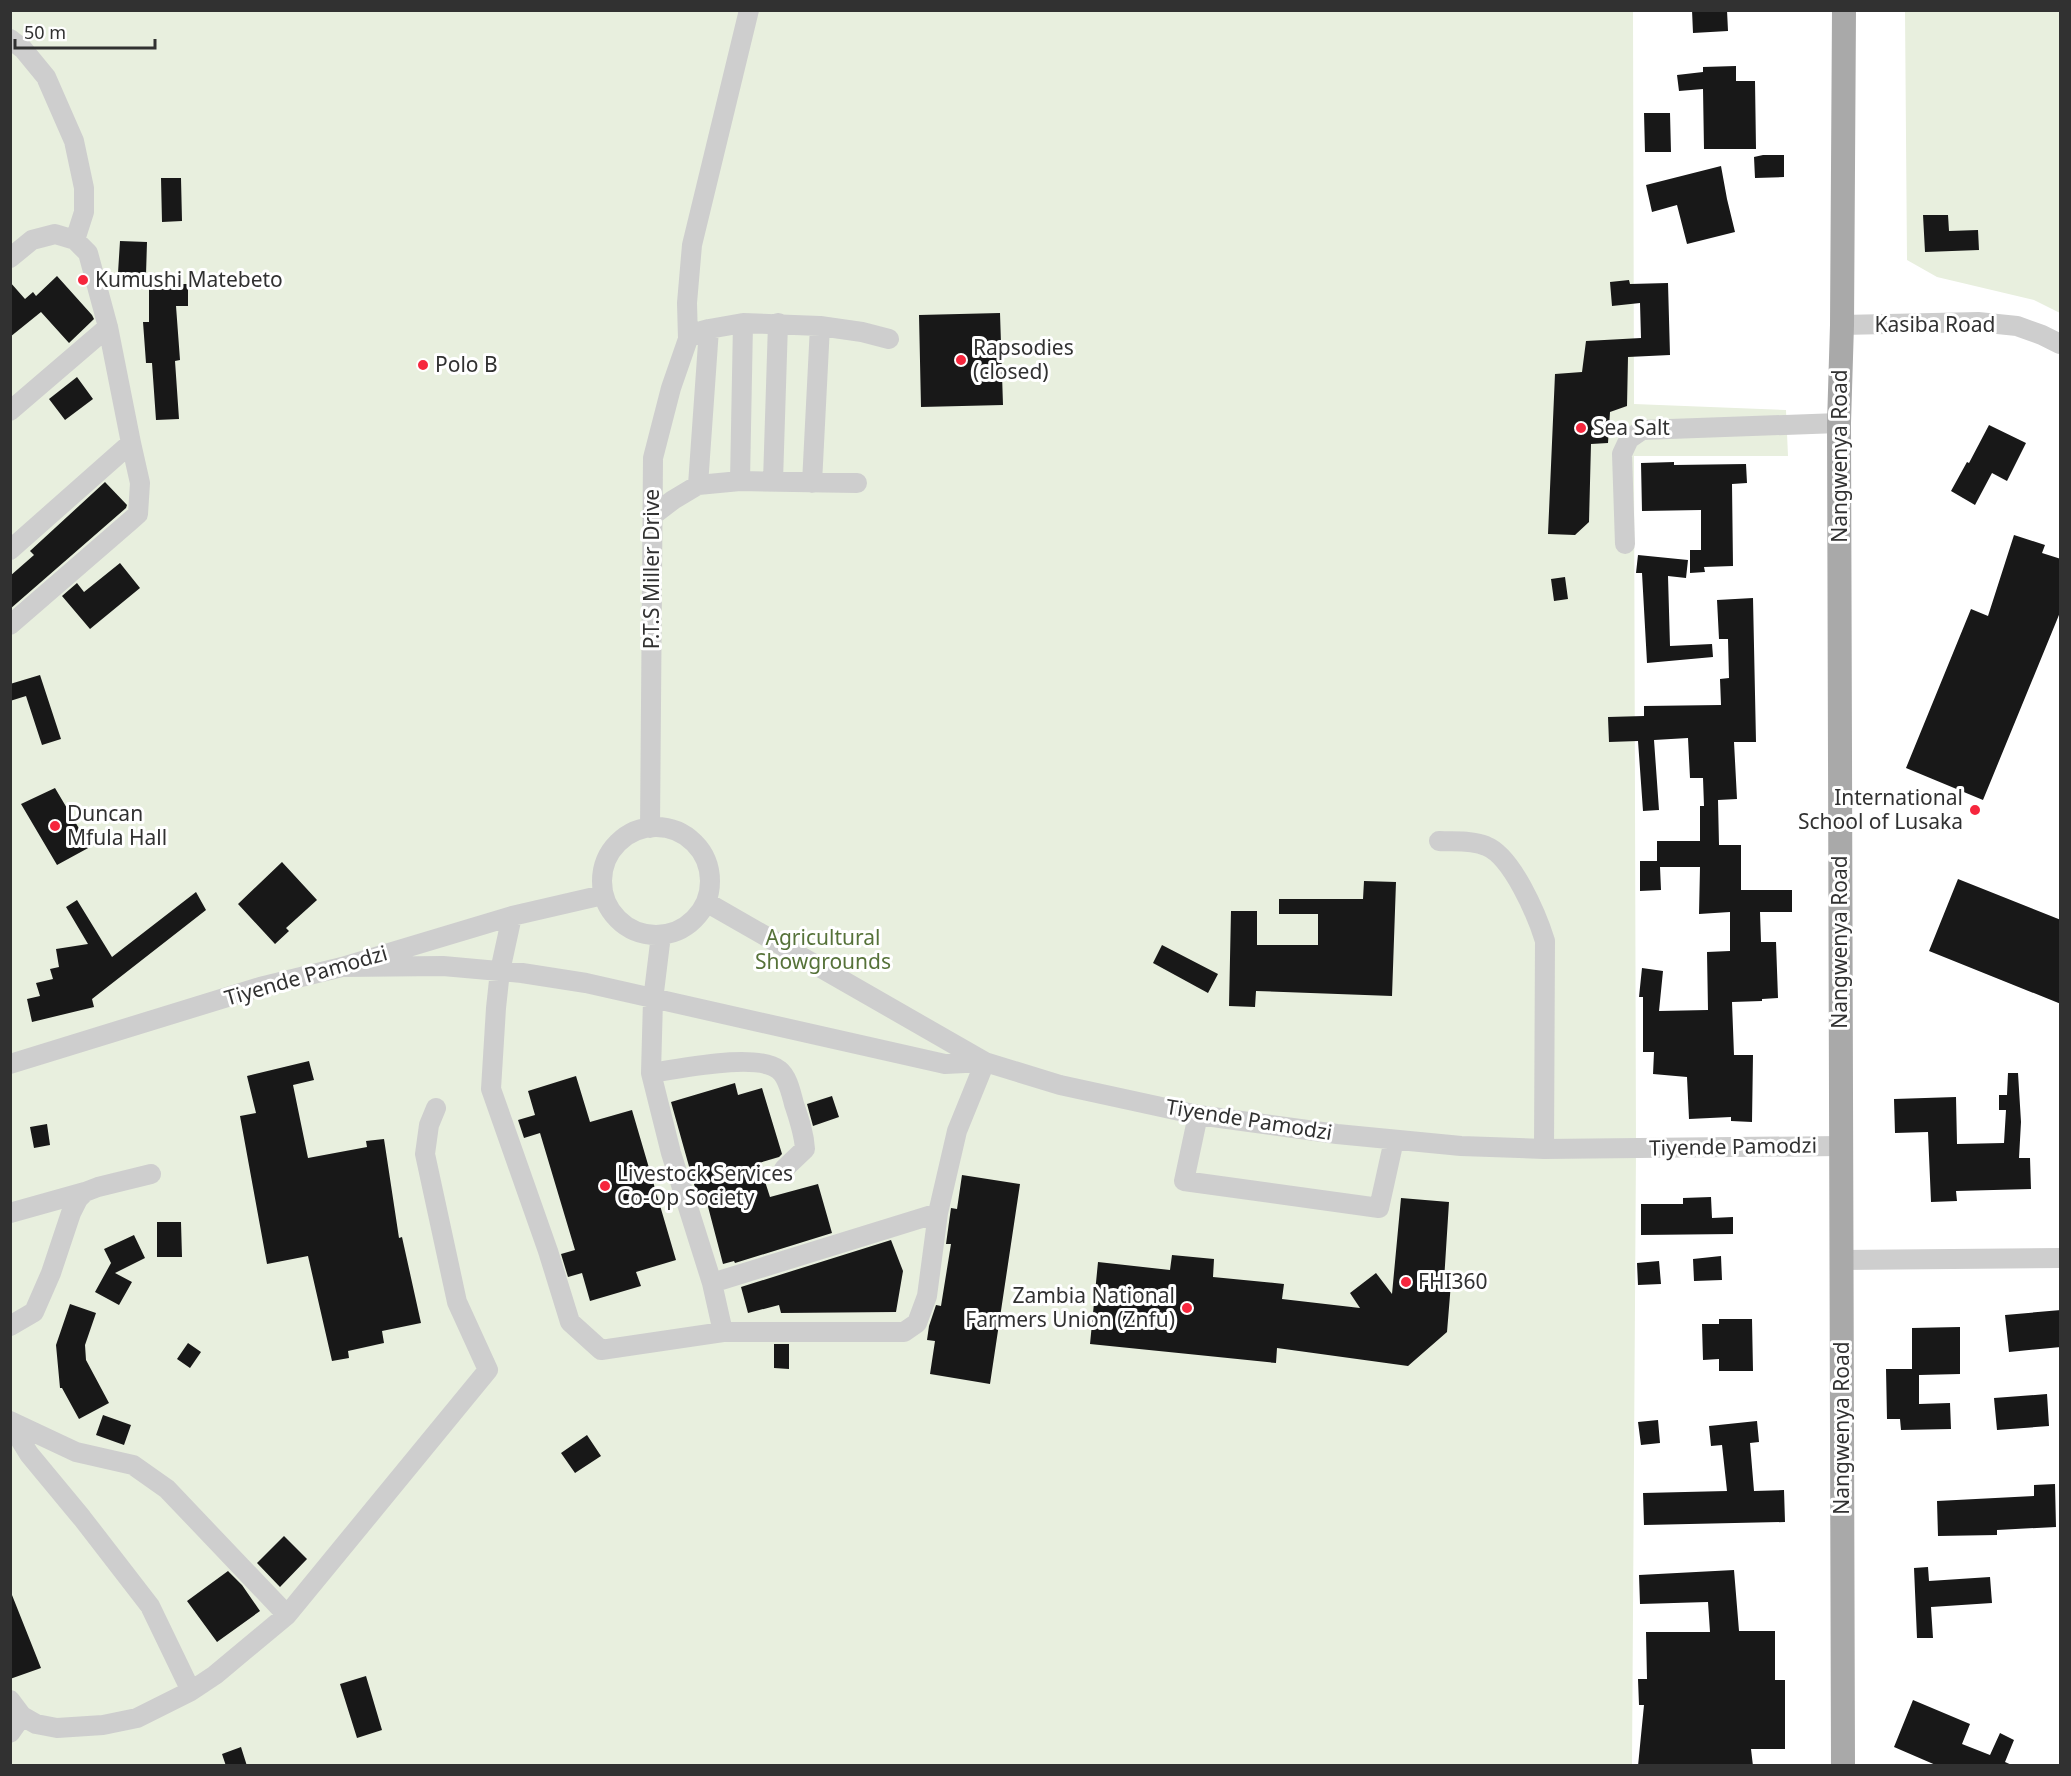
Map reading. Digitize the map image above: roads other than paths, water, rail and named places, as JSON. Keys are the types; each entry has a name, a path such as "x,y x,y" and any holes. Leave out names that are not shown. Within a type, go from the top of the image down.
{"main road":[{"name":"Nangwenya Road","path":"1843,1766 1839,423 1842,325 1844,10"}],"street":[{"path":"688,339 687,303 692,245 749,10"},
{"path":"10,39 23,49 46,77 74,141 84,188 84,212 75,240"},
{"path":"10,258 32,240 55,234 75,240 88,253 108,327 140,483 138,514 10,625"},
{"name":"Kasiba Road","path":"1842,325 1978,322 2017,326 2061,344"},
{"path":"688,339 709,329 743,323 820,326 862,332 889,339"},
{"path":"740,482 743,323"},
{"path":"773,481 778,323"},
{"path":"813,483 820,326"},
{"path":"10,411 108,327"},
{"path":"698,485 709,329"},
{"name":"P.T.S Miller Drive","path":"650,828 653,458 671,387 688,339"},
{"path":"1625,544 1622,454 1629,439 1642,430 1839,423"},
{"path":"10,550 130,443"},
{"path":"652,516 698,485 773,481 857,483"},
{"path":"662,827 683,834 700,848 709,869 709,891 706,902 693,921 672,932 661,934 637,930 620,920 607,906 603,895 602,872 611,851 629,835 650,828 662,827"},
{"path":"1439,841 1477,843 1499,855 1518,881 1537,915 1545,940 1544,1149"},
{"name":"Tiyende Pamodzi","path":"10,1064 260,987 342,966 512,916 603,895"},
{"name":"Tiyende Pamodzi","path":"706,902 985,1062 1060,1085 1198,1115 1394,1140 1461,1146 1544,1149 1840,1146"},
{"path":"342,966 443,966 500,971 586,983 653,1000 945,1064 985,1062 957,1131 938,1213 927,1296 917,1323 904,1332 723,1332 601,1350 570,1322 548,1251 491,1089 500,971 512,916"},
{"path":"661,934 653,1000 651,1073 672,1153 712,1283 723,1332"},
{"path":"651,1073 750,1061 778,1069 789,1087 804,1134 805,1149 784,1169"},
{"path":"10,1700 22,1716 36,1724 57,1728 103,1725 137,1718 191,1691 215,1675 287,1615 488,1370 457,1302 425,1154 429,1125 436,1108"},
{"path":"1198,1115 1184,1182 1379,1208 1394,1140"},
{"path":"10,1213 151,1174"},
{"path":"10,1326 34,1311 51,1273 71,1213 78,1199 85,1192"},
{"path":"712,1283 938,1213"},
{"path":"1842,1260 2061,1258"},
{"path":"10,1422 76,1452 133,1465 167,1490 287,1615"},
{"path":"10,1422 29,1454 150,1606 191,1691"},
{"path":"10,1733 22,1716"}],"place":[{"name":"Kumushi Matebeto","path":"83,280"},
{"name":"Rapsodies (closed)","path":"961,360"},
{"name":"Polo B","path":"423,365"},
{"name":"Sea Salt","path":"1581,428"},
{"name":"International School of Lusaka","path":"1975,810"},
{"name":"Duncan Mfula Hall","path":"55,826"},
{"name":"Livestock Services Co-Op Society","path":"605,1186"},
{"name":"FHI360","path":"1406,1282"},
{"name":"Zambia National Farmers Union (Znfu)","path":"1187,1308"}],"park label":[{"name":"Agricultural Showgrounds","path":"823,950"}]}
